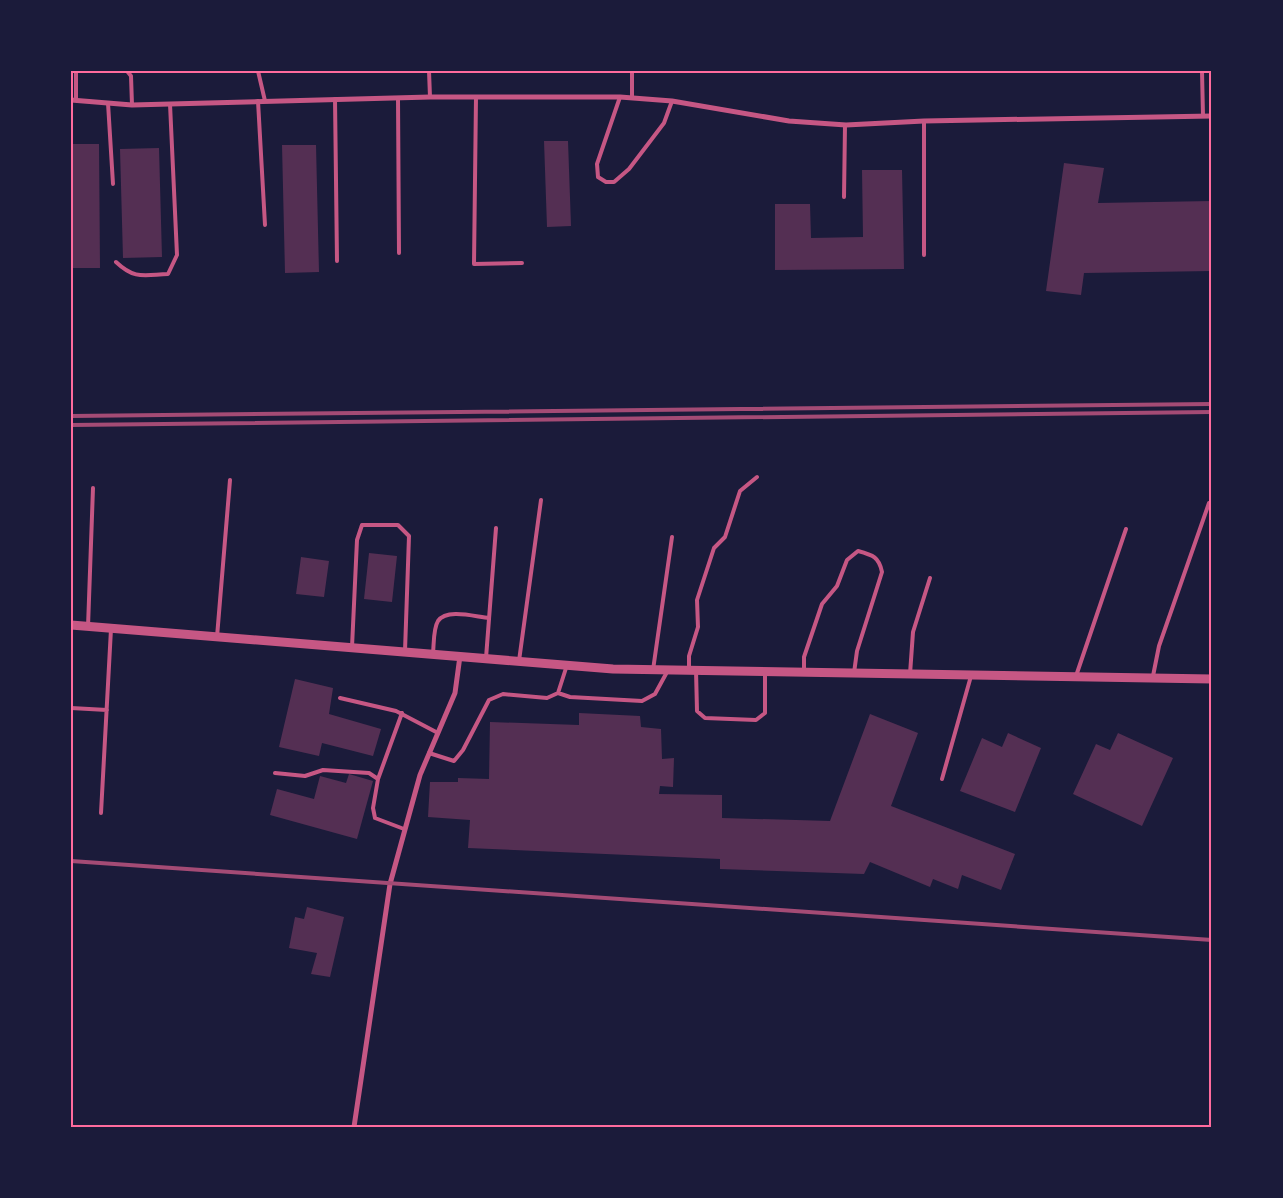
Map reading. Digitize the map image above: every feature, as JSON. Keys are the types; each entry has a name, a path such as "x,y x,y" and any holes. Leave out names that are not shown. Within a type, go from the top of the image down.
{"street":[{"path":"74,100 132,105 430,97 620,97 672,100 789,121 844,125 924,121 1212,116"},
{"path":"71,625 567,665 653,670 1212,679"},
{"path":"354,1127 390,884 420,775 455,693 460,655"}],"lane":[{"path":"74,100 76,71"},
{"path":"127,71 131,76 132,105"},
{"path":"258,71 265,101"},
{"path":"429,71 430,97"},
{"path":"632,71 632,98"},
{"path":"1202,71 1203,116"},
{"path":"476,97 474,264 522,263"},
{"path":"620,97 597,164 598,177 606,182 614,182 630,169 664,123 672,100"},
{"path":"398,98 399,253"},
{"path":"335,100 337,261"},
{"path":"258,102 265,225"},
{"path":"108,103 113,184"},
{"path":"116,262 127,273 138,275 168,274 177,255 170,104"},
{"path":"924,121 924,255"},
{"path":"844,125 844,197"},
{"path":"757,477 740,491 725,537 714,548 697,600 698,627 689,656 697,711 705,718 756,720 765,714 765,672"},
{"path":"217,637 230,480"},
{"path":"88,627 93,488"},
{"path":"519,661 541,500"},
{"path":"1152,678 1159,646 1209,503"},
{"path":"352,647 357,540 362,525 398,525 409,536 405,651"},
{"path":"486,658 496,528"},
{"path":"1075,678 1126,529"},
{"path":"653,670 672,537"},
{"path":"804,672 804,657 822,604 837,586 848,560 858,551 874,555 880,562 882,572 857,651 854,673"},
{"path":"910,674 913,632 930,578"},
{"path":"433,654 436,628 438,621 443,617 450,614 489,618"},
{"path":"101,813 111,628"},
{"path":"558,693 567,665"},
{"path":"429,753 454,762 463,750 489,700 503,694 547,698 558,693 570,697 642,701 655,694 668,670"},
{"path":"942,780 971,676"},
{"path":"340,698 402,713 438,733"},
{"path":"71,708 107,710"},
{"path":"402,713 378,779 373,808 376,818 404,829"},
{"path":"276,773 305,776 323,770 369,774 378,779"}],"building":[{"path":"544,141 568,141 571,226 547,227"},
{"path":"71,144 99,144 100,268 71,268"},
{"path":"282,145 316,145 319,272 285,273"},
{"path":"159,148 162,257 123,258 120,149"},
{"path":"1064,163 1104,168 1098,203 1212,201 1212,271 1084,273 1081,295 1046,291"},
{"path":"862,170 902,170 904,269 775,270 775,204 810,204 811,238 863,237"},
{"path":"369,553 397,556 392,602 364,599"},
{"path":"301,557 329,561 324,597 296,594"},
{"path":"295,679 333,688 329,714 381,729 373,756 322,743 319,756 279,747"},
{"path":"579,713 640,716 641,727 661,729 662,759 674,758 673,787 660,786 659,794 722,795 722,818 830,821 870,714 918,733 891,806 1015,854 1001,890 962,875 958,889 933,879 930,887 870,862 864,874 720,869 720,859 468,848 470,820 428,817 430,782 458,782 458,778 489,779 490,722 579,725"},
{"path":"1008,733 1041,748 1015,812 960,791 982,738 1002,747"},
{"path":"1118,733 1173,758 1142,826 1073,794 1096,744 1110,750"},
{"path":"349,774 373,781 357,839 270,815 277,789 314,799 320,776 346,783"},
{"path":"307,907 344,917 330,977 311,974 317,953 289,948 295,917 304,919"}],"railway":[{"path":"71,416 1212,404"},
{"path":"71,425 1212,412"},
{"path":"71,861 1212,940"}]}
